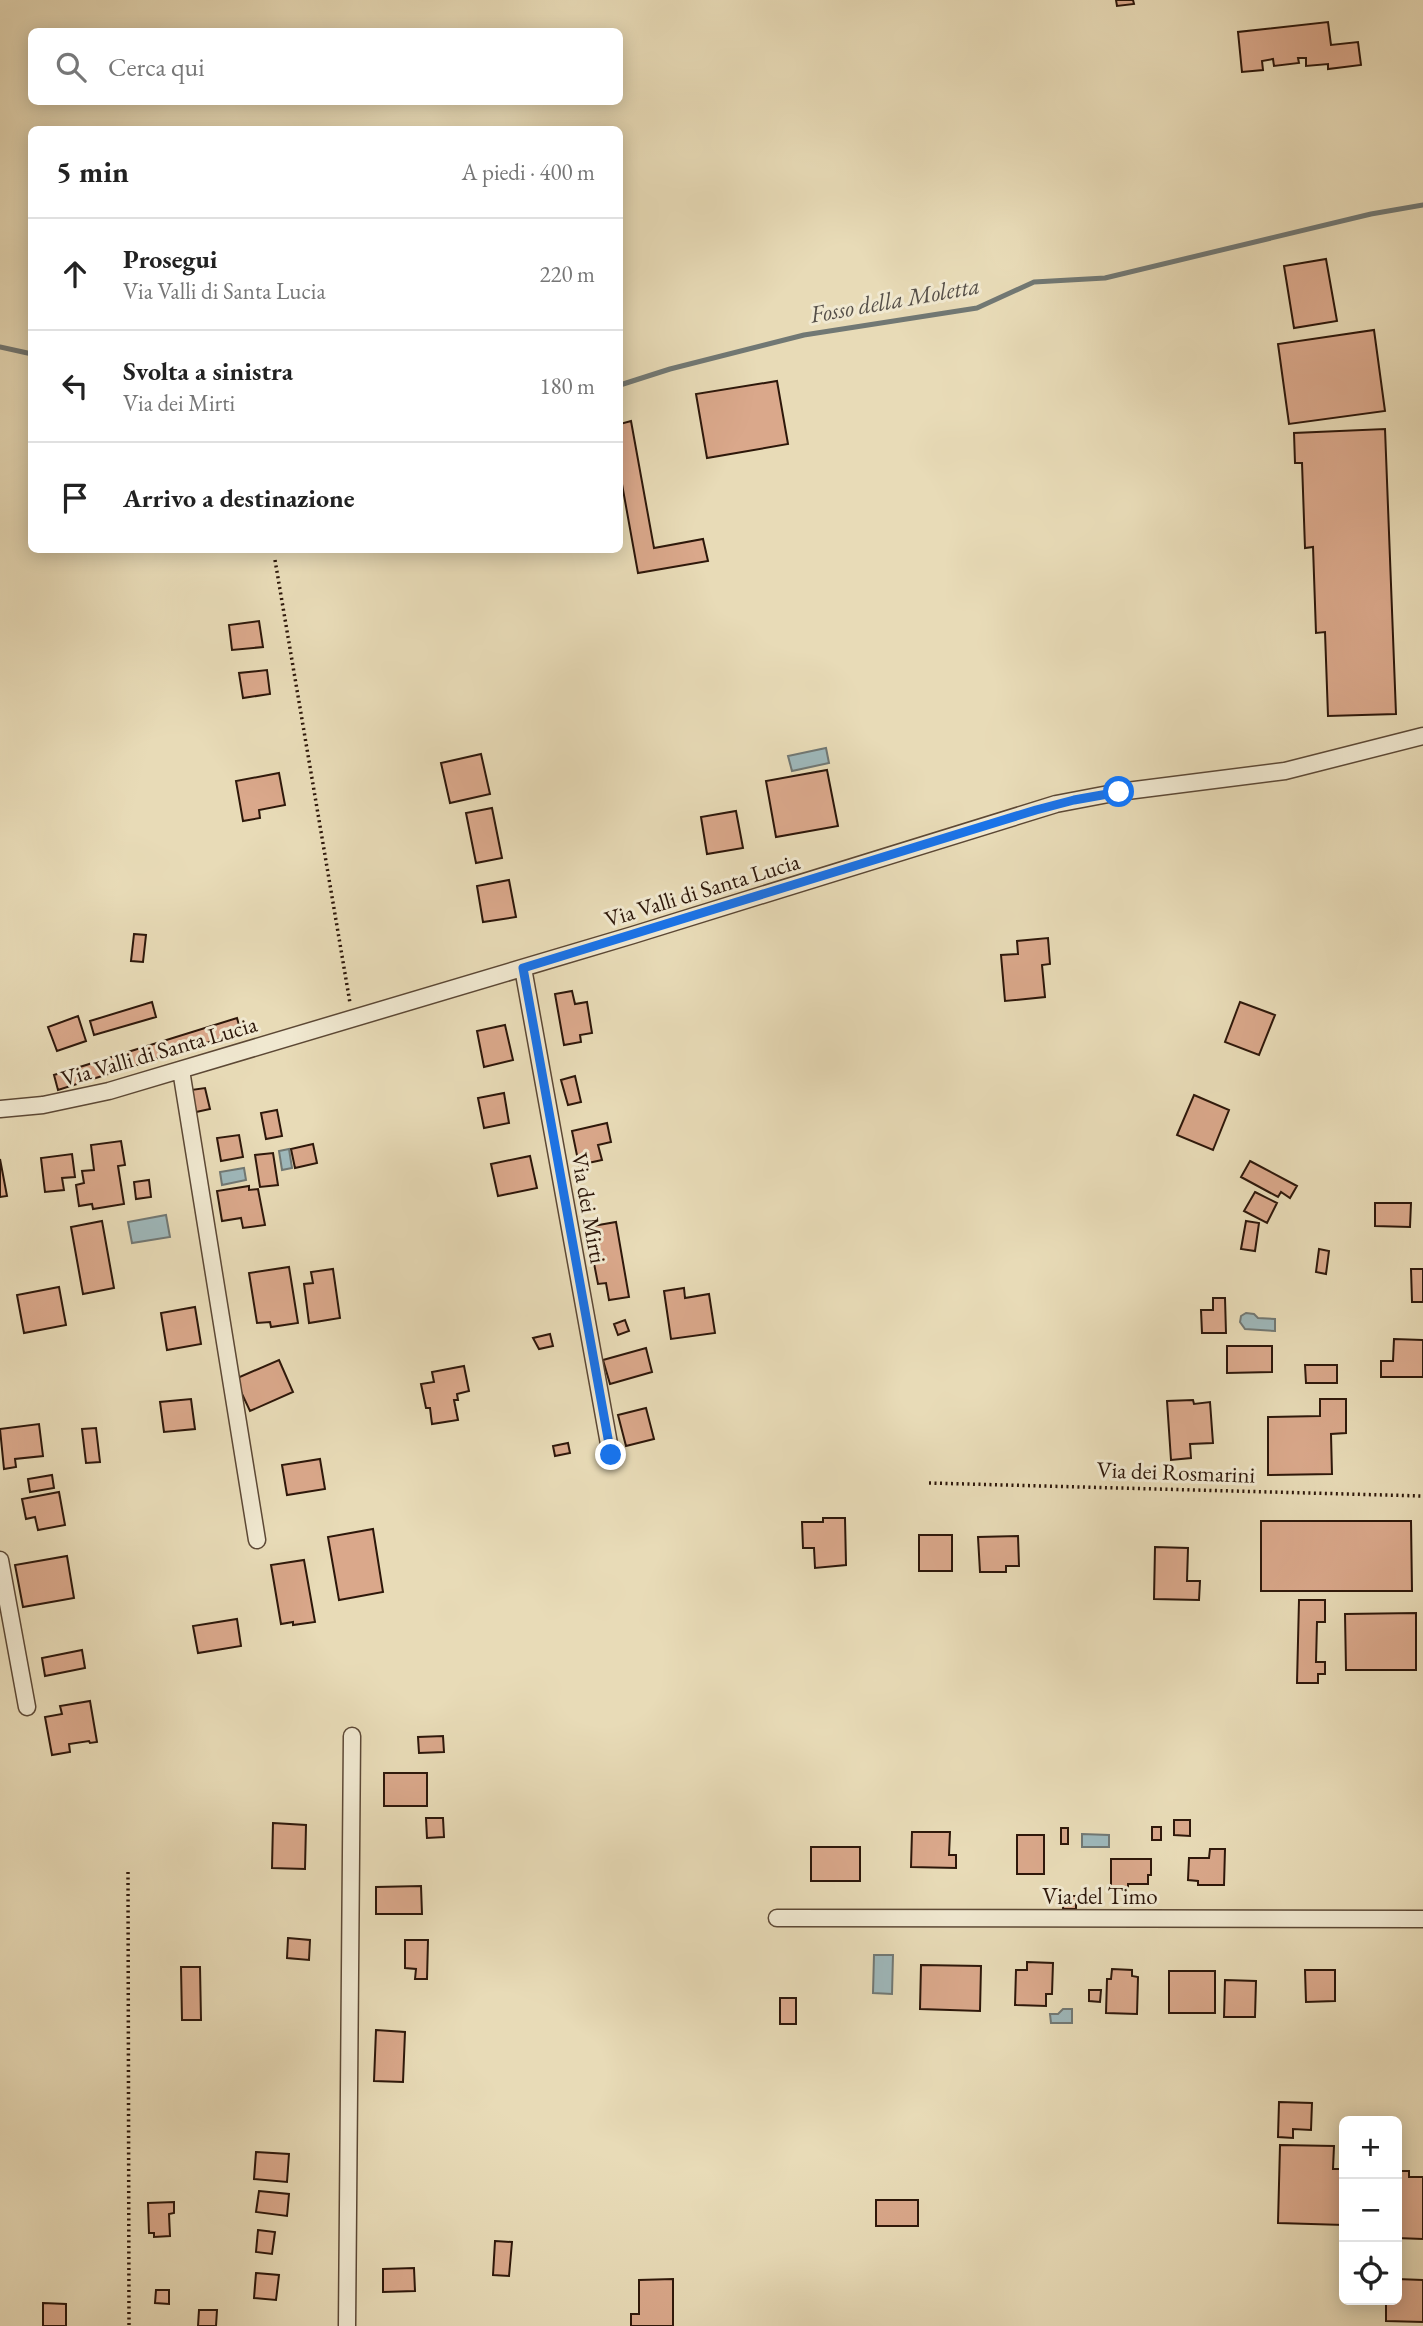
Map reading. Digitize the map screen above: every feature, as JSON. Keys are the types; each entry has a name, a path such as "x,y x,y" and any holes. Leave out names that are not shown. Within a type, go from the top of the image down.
{"street":[{"name":"Via Valli di Santa Lucia","path":"0,1109 73,1100 181,1070 1056,804 1107,793 1285,771 1423,736"},
{"name":"Via dei Mirti","path":"523,968 611,1455"},
{"path":"181,1070 257,1540"},
{"path":"0,1560 27,1707"},
{"path":"347,2326 352,1737"},
{"name":"Via del Timo","path":"777,1918 1423,1919"}],"path":[{"path":"275,560 353,1019"},
{"name":"Via dei Rosmarini","path":"929,1483 1423,1496"},
{"path":"128,1872 129,2326"}],"water":[{"path":"826,748 829,763 792,771 788,756"},
{"path":"289,1149 292,1168 282,1170 279,1151"},
{"path":"244,1168 246,1180 222,1185 220,1172"},
{"path":"166,1215 170,1237 132,1243 128,1222"},
{"path":"1246,1313 1254,1314 1258,1318 1275,1319 1275,1331 1245,1329 1240,1322 1241,1316"},
{"path":"1082,1834 1109,1835 1109,1847 1082,1847"},
{"path":"874,1955 893,1955 892,1994 873,1993"},
{"path":"1063,2009 1072,2009 1072,2023 1051,2023 1050,2014 1058,2014"}],"building":[{"path":"1116,0 1133,0 1134,4 1117,6"},
{"path":"1328,22 1331,45 1358,42 1361,65 1328,69 1328,64 1306,66 1306,58 1298,58 1299,63 1274,66 1273,59 1262,61 1263,70 1242,72 1238,32"},
{"path":"1326,259 1337,321 1294,328 1284,266"},
{"path":"1374,330 1385,411 1289,424 1278,344"},
{"path":"777,381 788,444 707,458 696,394"},
{"path":"631,421 654,548 703,539 708,561 638,573 623,490 623,423"},
{"path":"1385,429 1396,714 1328,716 1325,632 1316,633 1313,547 1305,548 1302,463 1295,463 1294,433"},
{"path":"259,621 263,647 232,650 229,625"},
{"path":"267,670 270,694 243,698 239,673"},
{"path":"481,754 490,794 450,803 441,763"},
{"path":"827,770 838,826 776,837 766,781"},
{"path":"279,773 285,805 259,810 260,818 243,821 236,781"},
{"path":"492,808 502,858 476,863 466,813"},
{"path":"736,811 743,848 707,854 701,817"},
{"path":"509,880 516,917 483,922 477,886"},
{"path":"134,934 146,935 143,962 131,961"},
{"path":"1048,938 1050,964 1042,965 1045,997 1005,1001 1001,955 1018,954 1017,941"},
{"path":"572,991 575,1004 587,1002 592,1033 580,1035 581,1042 564,1045 555,994"},
{"path":"152,1002 156,1017 94,1035 90,1021"},
{"path":"1240,1002 1275,1015 1259,1055 1225,1042"},
{"path":"78,1016 86,1041 57,1051 48,1027"},
{"path":"237,1018 241,1032 58,1090 54,1075"},
{"path":"505,1025 513,1060 484,1067 477,1031"},
{"path":"575,1076 581,1102 568,1105 561,1080"},
{"path":"205,1088 210,1109 196,1112 191,1090"},
{"path":"504,1093 509,1123 484,1128 478,1098"},
{"path":"1194,1095 1229,1110 1213,1150 1177,1135"},
{"path":"277,1110 282,1136 266,1139 261,1113"},
{"path":"607,1123 611,1142 598,1145 602,1160 579,1165 572,1131"},
{"path":"239,1135 243,1157 221,1161 217,1138"},
{"path":"121,1141 125,1165 118,1166 124,1204 93,1209 92,1204 79,1206 76,1185 84,1183 82,1171 94,1170 91,1145"},
{"path":"313,1144 317,1163 295,1168 291,1149"},
{"path":"273,1153 278,1185 260,1187 255,1155"},
{"path":"72,1154 75,1177 62,1178 64,1190 45,1192 41,1158"},
{"path":"530,1156 537,1188 498,1196 491,1164"},
{"path":"0,1159 7,1196 0,1197"},
{"path":"1250,1161 1297,1186 1290,1198 1281,1192 1278,1197 1241,1177"},
{"path":"149,1180 151,1197 136,1199 134,1182"},
{"path":"249,1186 249,1190 258,1189 265,1225 243,1228 241,1218 222,1221 217,1191"},
{"path":"1255,1192 1277,1203 1267,1223 1244,1211"},
{"path":"1375,1203 1411,1203 1410,1227 1375,1226"},
{"path":"102,1221 114,1288 83,1294 71,1227"},
{"path":"1246,1221 1259,1223 1255,1251 1241,1249"},
{"path":"616,1222 629,1297 609,1300 606,1283 598,1284 587,1227"},
{"path":"1319,1249 1329,1251 1326,1274 1316,1272"},
{"path":"289,1267 298,1323 271,1327 270,1322 257,1323 249,1273"},
{"path":"333,1269 340,1318 309,1323 304,1284 313,1283 311,1272"},
{"path":"1411,1269 1423,1269 1423,1302 1412,1302"},
{"path":"59,1287 66,1325 24,1333 17,1295"},
{"path":"684,1288 685,1298 709,1294 715,1333 671,1339 664,1291"},
{"path":"1213,1298 1225,1298 1226,1333 1202,1333 1201,1310 1213,1310"},
{"path":"195,1307 201,1344 167,1350 161,1313"},
{"path":"625,1320 629,1331 618,1335 614,1324"},
{"path":"550,1334 553,1346 539,1349 533,1338"},
{"path":"1394,1339 1423,1340 1423,1377 1381,1377 1381,1361 1393,1361"},
{"path":"1227,1346 1272,1346 1272,1372 1227,1373"},
{"path":"646,1348 652,1372 610,1384 603,1360"},
{"path":"279,1360 293,1392 250,1411 235,1379"},
{"path":"1305,1365 1337,1365 1337,1383 1306,1383"},
{"path":"464,1366 469,1391 457,1394 458,1400 454,1400 458,1420 432,1424 430,1408 426,1408 421,1384 434,1382 432,1372"},
{"path":"191,1399 195,1429 164,1432 160,1402"},
{"path":"1320,1399 1346,1399 1346,1433 1331,1434 1332,1474 1268,1475 1268,1417 1320,1416"},
{"path":"1193,1400 1194,1404 1210,1402 1213,1443 1190,1444 1191,1458 1171,1460 1167,1401"},
{"path":"646,1408 654,1439 626,1446 618,1415"},
{"path":"39,1424 43,1456 15,1459 16,1467 4,1469 0,1429"},
{"path":"96,1428 100,1462 86,1463 82,1429"},
{"path":"568,1443 570,1453 555,1456 553,1446"},
{"path":"320,1459 325,1489 287,1495 282,1465"},
{"path":"52,1475 54,1488 30,1492 28,1479"},
{"path":"59,1492 65,1525 38,1530 35,1517 26,1519 22,1499"},
{"path":"823,1518 845,1518 846,1565 815,1568 814,1548 803,1548 802,1522 823,1522"},
{"path":"1261,1521 1411,1521 1412,1591 1261,1591"},
{"path":"373,1529 383,1592 339,1600 328,1537"},
{"path":"919,1535 952,1535 952,1571 919,1571"},
{"path":"1018,1536 1019,1566 1006,1566 1006,1572 980,1572 978,1537"},
{"path":"1155,1547 1188,1548 1187,1581 1200,1581 1199,1600 1154,1599"},
{"path":"67,1556 74,1598 23,1607 15,1565"},
{"path":"304,1560 315,1622 281,1624 271,1565"},
{"path":"1299,1600 1325,1600 1325,1622 1317,1622 1316,1662 1325,1662 1325,1674 1318,1674 1318,1683 1297,1683"},
{"path":"1416,1613 1416,1670 1346,1670 1345,1614"},
{"path":"237,1619 241,1646 198,1653 193,1626"},
{"path":"82,1650 85,1668 45,1676 42,1658"},
{"path":"90,1701 97,1742 69,1744 70,1752 52,1755 45,1717 62,1714 60,1706"},
{"path":"443,1736 444,1752 419,1753 418,1737"},
{"path":"384,1773 427,1773 427,1806 384,1806"},
{"path":"426,1818 443,1818 444,1837 427,1838"},
{"path":"1174,1820 1190,1820 1190,1836 1174,1835"},
{"path":"273,1823 306,1825 305,1869 272,1868"},
{"path":"1152,1827 1161,1827 1161,1840 1152,1840"},
{"path":"1061,1828 1068,1828 1068,1844 1061,1844"},
{"path":"912,1832 950,1832 949,1855 956,1855 956,1868 911,1867"},
{"path":"1017,1835 1044,1835 1044,1874 1017,1874"},
{"path":"811,1847 860,1847 860,1881 811,1881"},
{"path":"1210,1849 1225,1849 1224,1885 1198,1885 1198,1881 1188,1880 1189,1858 1209,1858"},
{"path":"1111,1859 1151,1859 1148,1884 1128,1884 1128,1888 1111,1888"},
{"path":"421,1886 422,1914 376,1914 376,1887"},
{"path":"1064,1896 1076,1896 1076,1909 1063,1909"},
{"path":"288,1938 310,1940 309,1960 287,1958"},
{"path":"405,1940 428,1940 427,1979 415,1979 416,1969 405,1968"},
{"path":"1027,1962 1053,1963 1052,1994 1046,1994 1046,2006 1015,2005 1016,1970 1027,1970"},
{"path":"921,1965 981,1966 980,2011 920,2009"},
{"path":"181,1967 200,1967 201,2020 182,2020"},
{"path":"1112,1969 1132,1970 1132,1976 1138,1977 1137,2014 1106,2013 1107,1979 1111,1979"},
{"path":"1305,1970 1335,1970 1335,2001 1306,2002"},
{"path":"1169,1971 1215,1971 1215,2013 1169,2013"},
{"path":"1225,1980 1256,1981 1255,2017 1224,2017"},
{"path":"1089,1990 1101,1990 1100,2002 1089,2001"},
{"path":"780,1998 796,1998 796,2024 780,2024"},
{"path":"376,2030 405,2032 403,2082 374,2081"},
{"path":"1279,2102 1312,2103 1311,2130 1293,2129 1293,2138 1278,2137"},
{"path":"1280,2145 1334,2146 1333,2169 1339,2169 1339,2225 1278,2223"},
{"path":"256,2152 289,2154 287,2182 254,2179"},
{"path":"1402,2171 1409,2171 1409,2177 1423,2177 1423,2239 1402,2238"},
{"path":"259,2191 289,2194 287,2216 256,2212"},
{"path":"876,2200 918,2200 918,2226 876,2226"},
{"path":"174,2202 174,2213 169,2214 170,2236 154,2237 154,2233 149,2233 148,2203"},
{"path":"258,2230 275,2232 272,2254 256,2252"},
{"path":"495,2241 512,2242 509,2276 493,2275"},
{"path":"414,2268 415,2291 383,2292 383,2269"},
{"path":"256,2273 279,2275 276,2300 254,2298"},
{"path":"673,2279 673,2326 631,2326 631,2314 639,2314 639,2280"},
{"path":"1402,2279 1423,2280 1423,2322 1386,2321 1386,2305 1402,2305"},
{"path":"156,2290 169,2290 169,2304 155,2303"},
{"path":"43,2303 66,2304 66,2326 43,2326"},
{"path":"199,2310 217,2310 216,2326 198,2326"}],"waterway":[{"name":"Fosso della Moletta","path":"623,384 670,369 804,335 977,308 1034,282 1105,278 1371,214 1423,205"},
{"name":"Fosso della Moletta","path":"0,347 28,353"}],"route":[{"path":"611,1455 523,968 1036,810 1119,792"}]}
